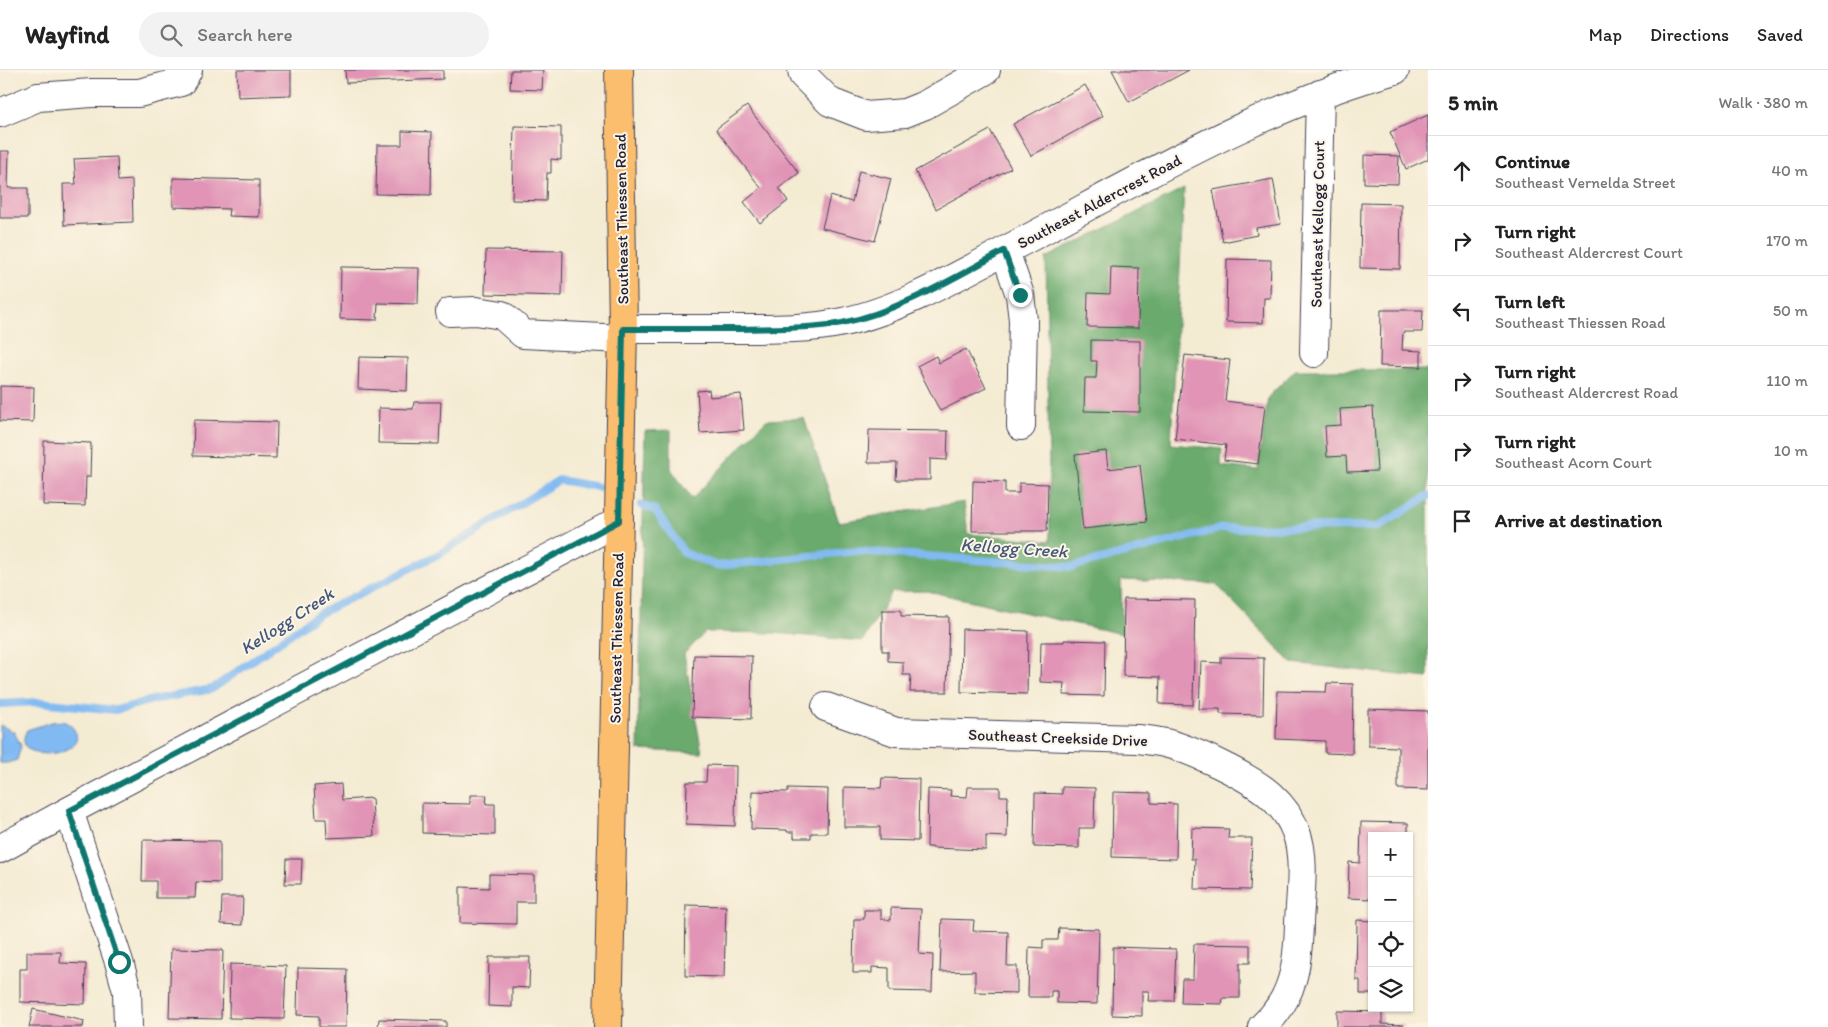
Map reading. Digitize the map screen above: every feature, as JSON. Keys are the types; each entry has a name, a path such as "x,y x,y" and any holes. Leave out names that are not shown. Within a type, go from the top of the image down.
{"main road":[{"name":"Southeast Thiessen Road","path":"608,1027 623,334 619,70"}],"street":[{"path":"0,113 38,97 92,93 139,93 181,82 188,70"},
{"path":"802,70 803,75 830,102 866,116 905,113 925,105 986,70"},
{"name":"Southeast Aldercrest Road","path":"450,312 476,311 502,315 523,334 623,334 819,326 843,322 892,307 937,286 1165,166 1287,107 1390,71"},
{"name":"Southeast Kellogg Court","path":"1314,353 1320,94"},
{"path":"1004,251 1020,295 1023,320 1021,426"},
{"path":"0,849 619,521"},
{"name":"Southeast Creekside Drive","path":"826,708 896,732 1138,739 1165,743 1194,753 1246,779 1270,795 1287,814 1296,833 1301,855 1299,949 1295,973 1284,1004 1262,1027"},
{"path":"69,811 119,962 126,991 128,1027"}],"green space":[{"path":"1184,189 1171,444 1222,449 1221,466 1258,470 1268,397 1295,370 1428,370 1428,678 1292,663 1216,584 1121,580 1122,634 927,591 892,592 863,641 774,633 706,632 684,654 702,753 638,750 645,431 671,430 671,469 692,499 766,420 804,418 839,522 964,502 968,534 1050,541 1046,258"}],"water":[{"path":"63,721 74,729 76,734 75,742 69,748 47,754 36,753 28,748 24,741 27,730 52,722"},
{"path":"0,725 14,732 21,746 17,760 0,763"}],"building":[{"path":"237,70 291,70 291,95 238,97"},
{"path":"345,70 443,70 443,79 346,83"},
{"path":"511,70 543,70 542,90 510,89"},
{"path":"1112,70 1189,70 1129,102"},
{"path":"1085,85 1103,116 1031,156 1013,124"},
{"path":"747,106 799,173 779,188 788,201 760,223 744,202 761,188 716,129"},
{"path":"1428,115 1428,159 1406,169 1390,132"},
{"path":"514,126 561,127 561,160 551,159 551,173 547,173 546,201 512,200"},
{"path":"990,130 1011,168 936,209 915,171"},
{"path":"402,131 432,132 431,195 376,194 377,145 402,145"},
{"path":"0,151 9,151 8,188 28,188 28,218 0,218"},
{"path":"1364,155 1399,156 1398,184 1364,183"},
{"path":"117,157 118,181 132,180 133,222 64,225 63,184 76,184 74,159"},
{"path":"859,171 891,179 875,241 822,228 830,196 852,202"},
{"path":"173,178 259,180 259,217 228,216 229,209 173,207"},
{"path":"1273,179 1281,224 1256,228 1257,235 1223,242 1213,190"},
{"path":"1361,203 1401,204 1400,269 1360,268"},
{"path":"486,250 563,251 562,296 485,294"},
{"path":"1227,259 1271,260 1270,298 1264,298 1263,323 1226,322"},
{"path":"341,267 419,268 418,304 378,303 377,320 340,319"},
{"path":"1111,267 1139,268 1138,328 1087,327 1088,293 1110,294"},
{"path":"1381,310 1423,310 1422,332 1403,332 1402,350 1421,351 1421,367 1380,366"},
{"path":"1091,340 1140,341 1140,412 1084,411 1085,378 1096,378 1097,361 1091,361"},
{"path":"966,349 986,388 940,411 917,366 936,356 939,363"},
{"path":"1185,355 1230,360 1225,401 1265,406 1258,464 1224,460 1226,445 1175,439"},
{"path":"359,357 408,358 407,391 358,389"},
{"path":"0,386 34,387 33,422 0,421"},
{"path":"709,390 710,397 741,394 744,430 700,433 697,391"},
{"path":"414,402 441,402 439,444 378,443 379,408 413,409"},
{"path":"1373,407 1377,471 1347,472 1346,456 1327,457 1325,426 1341,425 1340,409"},
{"path":"194,420 277,422 276,458 193,456"},
{"path":"869,430 948,431 947,460 930,459 930,480 896,480 897,463 868,463"},
{"path":"44,441 91,443 90,477 86,477 85,506 43,505"},
{"path":"1106,451 1108,469 1140,465 1147,522 1083,529 1075,455"},
{"path":"973,481 1005,482 1005,493 1019,493 1019,483 1048,484 1047,531 972,531"},
{"path":"1124,599 1195,600 1193,705 1159,704 1160,677 1123,676"},
{"path":"882,610 901,610 901,616 949,617 947,692 910,692 911,675 903,675 903,662 888,661 888,651 882,651"},
{"path":"962,629 1028,631 1027,694 961,692"},
{"path":"1064,640 1105,641 1104,696 1063,695 1064,683 1040,682 1041,642 1064,642"},
{"path":"694,655 752,656 751,719 692,717"},
{"path":"1221,657 1264,658 1263,715 1220,714 1220,709 1199,709 1201,662 1221,663"},
{"path":"1327,683 1353,684 1352,754 1325,753 1325,741 1276,739 1277,691 1326,692"},
{"path":"1368,709 1428,711 1428,790 1398,789 1398,747 1368,746"},
{"path":"707,765 736,766 735,826 686,824 687,782 706,782"},
{"path":"882,778 919,779 918,841 880,840 880,827 844,827 844,787 881,788"},
{"path":"341,784 342,800 372,798 374,836 327,838 326,819 316,819 314,786"},
{"path":"968,787 1000,787 1000,796 1008,796 1007,837 986,836 986,850 927,847 928,789 951,790 950,796 967,797"},
{"path":"1062,787 1095,788 1094,828 1079,828 1079,848 1034,847 1035,793 1062,794"},
{"path":"788,788 828,789 827,833 811,833 811,838 794,838 794,832 787,832 787,830 751,829 752,791 788,792"},
{"path":"1113,792 1151,793 1151,803 1177,804 1176,859 1112,857"},
{"path":"470,795 487,795 486,804 495,804 495,835 422,833 422,803 470,804"},
{"path":"1361,822 1408,823 1408,832 1368,832 1368,899 1348,898 1349,862 1360,863"},
{"path":"1192,828 1229,829 1228,838 1252,838 1250,890 1194,889 1195,859 1191,859"},
{"path":"143,840 220,841 220,883 196,882 195,898 156,898 156,881 142,881"},
{"path":"286,859 302,859 301,884 285,884"},
{"path":"489,874 534,875 534,902 516,902 516,924 460,923 460,887 489,888"},
{"path":"222,897 243,897 242,925 221,924"},
{"path":"686,905 726,906 724,977 685,976"},
{"path":"891,908 921,909 919,954 933,955 932,992 889,991 889,968 872,967 872,973 853,973 854,919 864,919 864,910 881,910 881,919 891,920"},
{"path":"942,919 974,920 973,931 1008,932 1007,966 1017,966 1017,993 975,992 975,971 940,972"},
{"path":"1357,920 1368,921 1368,994 1360,994 1360,980 1356,980"},
{"path":"1059,928 1099,929 1097,1004 1057,1003 1057,991 1051,991 1051,997 1028,997 1029,947 1043,948 1043,940 1058,940"},
{"path":"1194,944 1250,945 1250,963 1240,963 1240,998 1223,998 1222,1004 1181,1003 1182,979 1193,979"},
{"path":"1113,947 1176,949 1174,1001 1148,1001 1149,991 1142,991 1142,1016 1112,1015"},
{"path":"171,949 223,950 221,1019 169,1018"},
{"path":"27,952 61,952 60,963 86,964 85,1004 20,1002 20,969 27,969"},
{"path":"489,957 530,957 529,988 512,987 512,1007 488,1006"},
{"path":"230,964 286,966 284,1019 229,1018"},
{"path":"298,968 347,969 346,1027 319,1027 319,1016 297,1015"},
{"path":"33,1009 84,1021 83,1027 29,1027"},
{"path":"1337,1011 1382,1012 1382,1024 1404,1025 1404,1027 1337,1027"},
{"path":"379,1019 446,1021 446,1027 378,1027"}],"waterway":[{"name":"Kellogg Creek","path":"0,704 40,702 116,710 152,700 212,689 319,614 439,554 559,480 598,487"},
{"name":"Kellogg Creek","path":"641,505 655,510 684,553 717,566 856,551 1072,567 1223,528 1378,527 1428,496"}],"route":[{"path":"119,962 69,811 619,521 623,329 772,328 819,326 843,322 892,307 1004,251 1020,295"}]}
